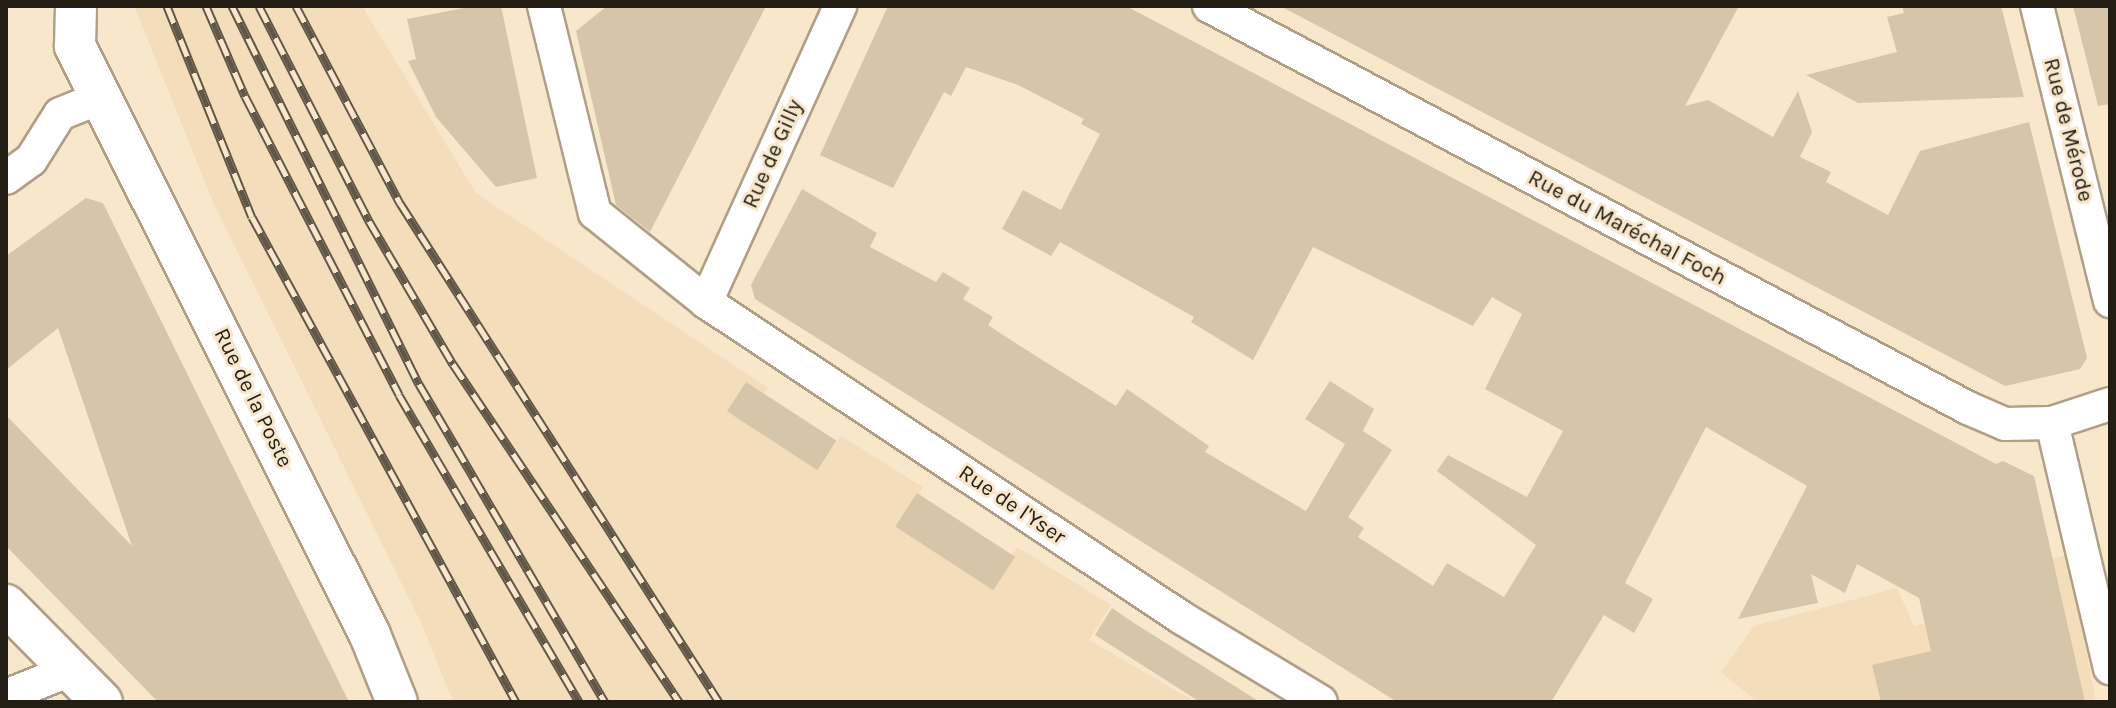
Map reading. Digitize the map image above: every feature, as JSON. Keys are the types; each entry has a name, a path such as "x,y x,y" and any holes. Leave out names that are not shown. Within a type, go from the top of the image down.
{"street":[{"name":"Rue de la Poste","path":"76,6 75,46 370,635 397,702"},
{"name":"Rue de l'Yser","path":"544,6 595,213 706,302 1182,618 1321,702"},
{"name":"Rue de Gilly","path":"706,302 840,6"},
{"name":"Rue du Maréchal Foch","path":"1209,6 1968,408 2005,424 2052,423 2110,404"},
{"name":"Rue de Mérode","path":"2037,6 2110,301"},
{"path":"6,178 31,160 60,114 102,97"},
{"path":"2052,423 2110,668"},
{"path":"6,605 102,702"},
{"path":"6,696 70,670"}],"shaded area":[{"path":"134,6 362,6 476,193 768,388 746,419 819,468 841,436 923,487 902,525 996,585 1017,547 1111,605 1089,640 1196,702 453,702 423,627 213,202"},
{"path":"2069,555 2096,702 1757,702 1721,672 1754,626 1897,588 1914,626 1953,615 1963,579"}],"building":[{"path":"474,6 501,6 537,178 496,187 436,117 408,61 416,59 407,19"},
{"path":"607,6 766,6 650,232 616,205 576,31"},
{"path":"888,6 1126,6 1996,464 2003,461 2034,476 2085,702 1881,702 1872,665 1931,651 1919,598 1857,564 1845,593 1811,574 1818,603 1738,619 1807,486 1706,427 1625,583 1653,599 1634,633 1604,615 1551,702 1397,702 755,299 751,285 802,189 877,233 870,247 936,282 943,272 970,288 963,299 993,317 988,325 1020,346 1116,406 1127,389 1209,446 1205,452 1306,511 1345,444 1305,419 1330,381 1374,409 1363,431 1392,450 1348,517 1364,528 1358,537 1433,586 1447,563 1504,597 1536,545 1437,471 1448,455 1527,497 1563,431 1485,389 1522,314 1492,297 1473,326 1313,247 1253,360 1191,322 1194,317 1060,242 1051,256 1002,229 1023,190 1061,210 1100,134 1081,124 1084,119 1018,85 966,67 951,96 944,92 893,188 820,155"},
{"path":"1280,6 1739,6 1685,106 1708,100 1773,137 1798,91 1812,132 1800,157 1831,172 1826,182 1888,215 1920,151 2029,122 2087,358 2080,369 2005,386"},
{"path":"1902,6 2001,6 2024,97 1858,103 1806,75 1897,52 1887,17 1904,13"},
{"path":"2073,6 2110,6 2110,104 2098,106"},
{"path":"86,198 103,203 349,702 158,702 6,546 6,415 132,546 58,328 6,370 6,256"},
{"path":"746,382 837,441 818,470 727,411"},
{"path":"917,493 1015,557 993,590 895,527"},
{"path":"1112,608 1260,702 1200,702 1095,635"}],"railway":[{"path":"167,6 252,217 516,702"},
{"path":"206,6 245,96 399,395 579,702"},
{"path":"232,6 419,384 605,702"},
{"path":"259,6 369,221 453,364 679,702"},
{"path":"296,6 400,203 719,702"}]}
